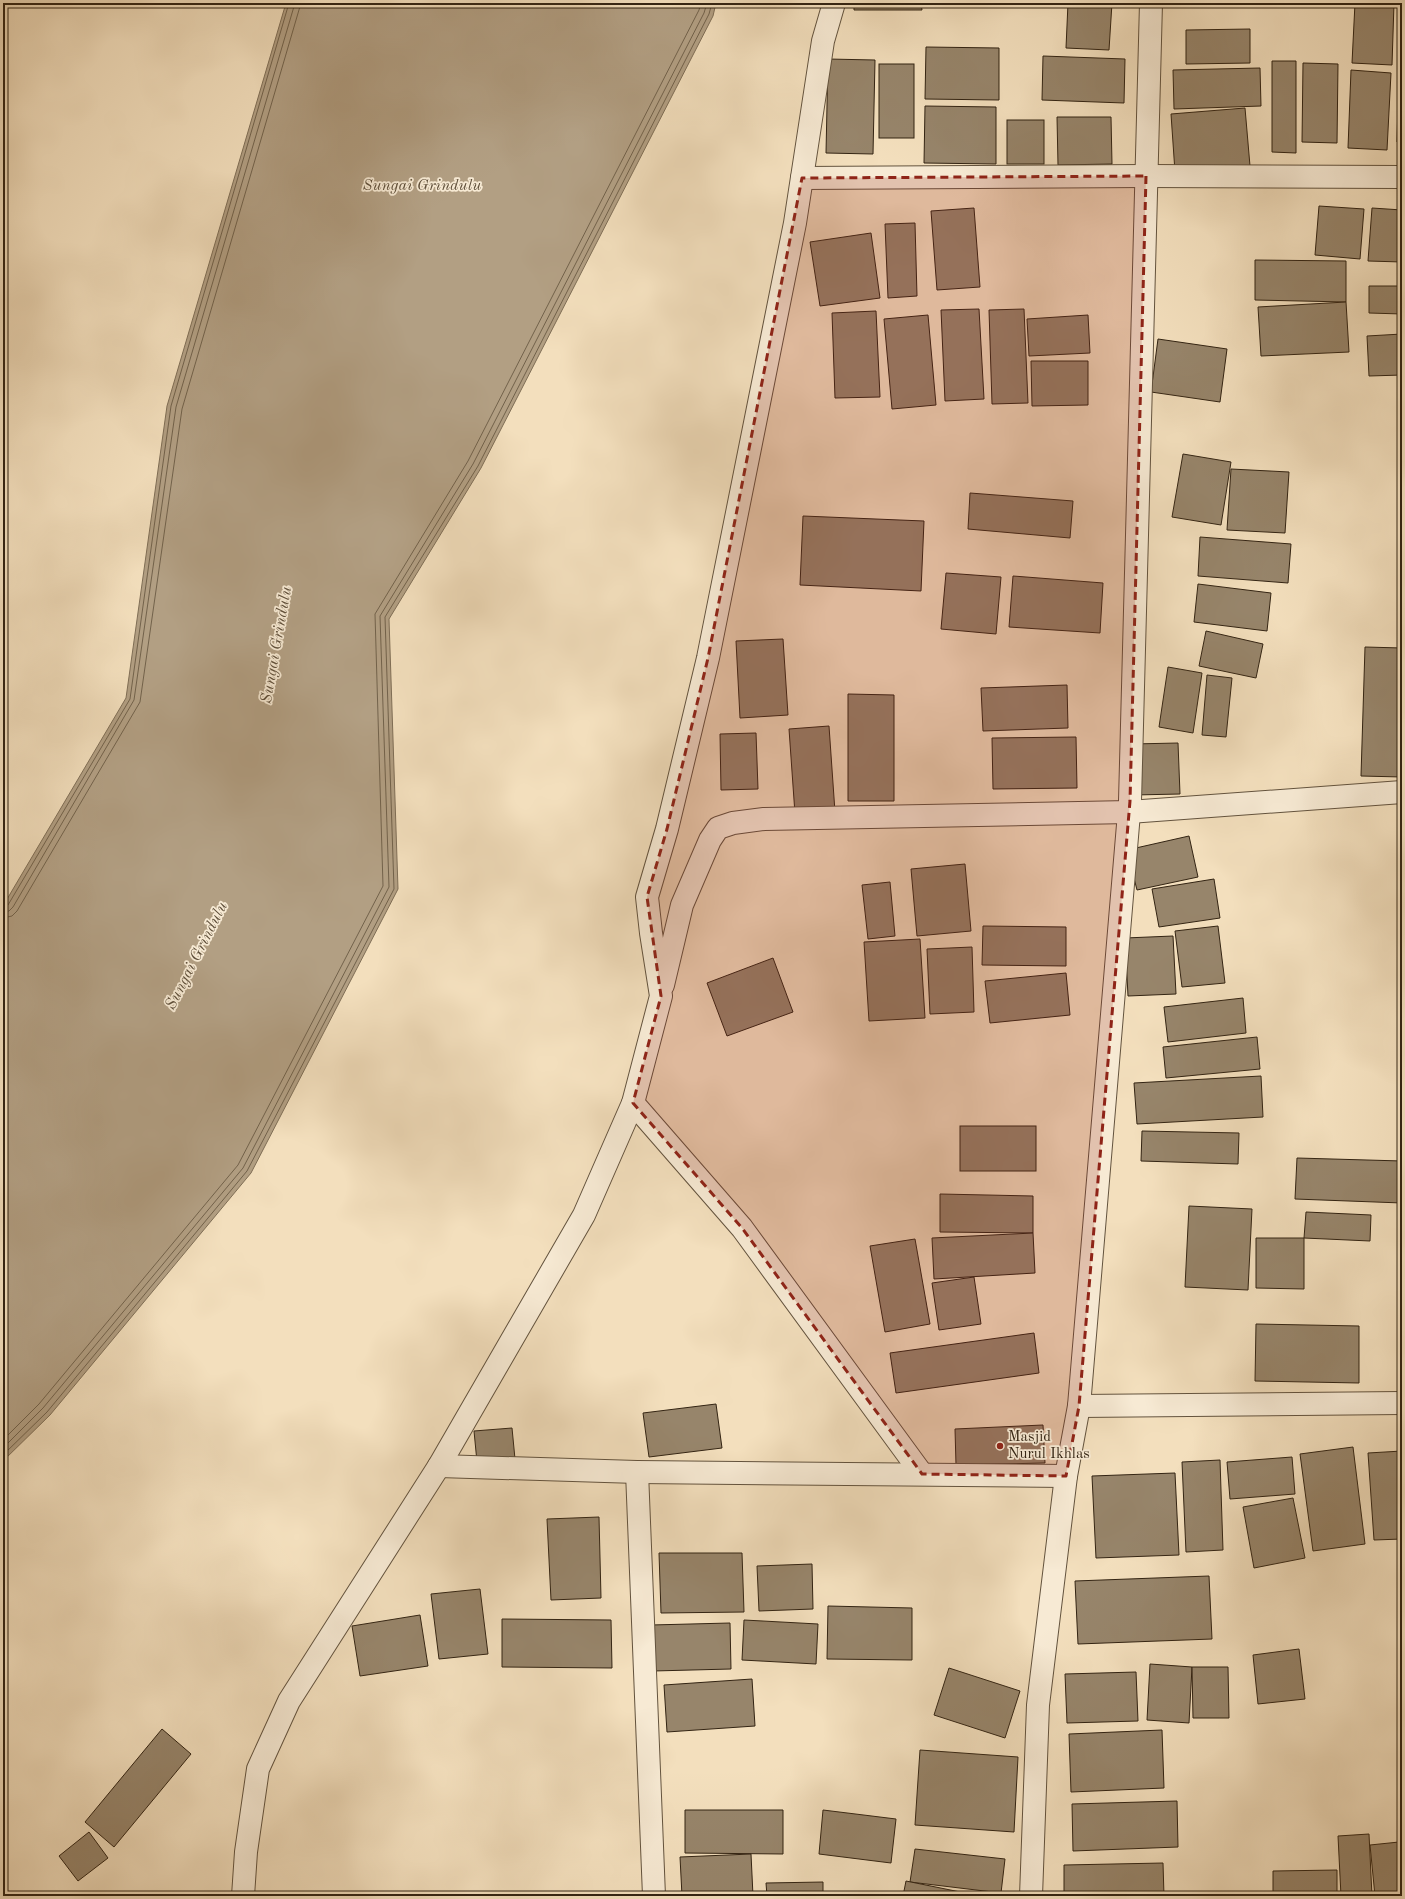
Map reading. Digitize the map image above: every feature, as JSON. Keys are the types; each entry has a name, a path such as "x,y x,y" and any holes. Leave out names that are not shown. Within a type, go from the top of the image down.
{"street":[{"path":"661,996 647,897 667,829 708,658 794,231 823,41 834,3"},
{"path":"1031,1896 1038,1705 1066,1476 1080,1406 1129,812 1151,3"},
{"path":"802,178 1146,176 1402,177"},
{"path":"243,1896 246,1852 258,1769 289,1701 439,1466 584,1214 633,1102 661,996 682,905 710,840 718,828 733,823 764,819 1129,812 1402,792"},
{"path":"633,1102 742,1228 922,1474"},
{"path":"1080,1406 1402,1403"},
{"path":"439,1466 637,1472 1066,1476"},
{"path":"637,1472 654,1896"}],"highlighted area":[{"path":"1146,176 1130,801 1079,1406 1066,1476 922,1474 742,1228 633,1103 661,996 647,897 667,829 708,658 802,178"}],"water":[{"name":"Sungai Grindulu","path":"286,3 716,3 713,16 481,468 389,619 398,889 251,1173 50,1415 3,1461 3,906 126,698 167,406"}],"building":[{"path":"854,3 921,3 922,10 854,10"},
{"path":"964,3 997,3 997,7"},
{"path":"1068,3 1112,3 1109,50 1066,48"},
{"path":"1355,3 1394,3 1392,65 1352,63"},
{"path":"1250,29 1250,63 1186,64 1186,30"},
{"path":"926,47 999,48 999,100 925,99"},
{"path":"1043,56 1125,59 1124,103 1042,100"},
{"path":"828,59 875,60 873,154 826,153"},
{"path":"1272,61 1296,61 1296,153 1272,152"},
{"path":"1399,62 1402,63 1402,143 1397,142"},
{"path":"1303,63 1338,64 1337,143 1302,142"},
{"path":"879,64 914,64 914,138 879,138"},
{"path":"1260,68 1261,106 1174,109 1173,70"},
{"path":"1351,70 1391,73 1387,150 1348,148"},
{"path":"925,106 996,107 996,164 924,163"},
{"path":"1245,108 1250,166 1175,172 1171,114"},
{"path":"1057,117 1111,117 1112,164 1058,165"},
{"path":"1007,120 1044,120 1044,164 1007,164"},
{"path":"1319,206 1364,209 1360,259 1315,255"},
{"path":"974,208 980,287 937,290 931,211"},
{"path":"1372,208 1402,210 1402,262 1368,261"},
{"path":"915,223 917,296 888,298 885,224"},
{"path":"871,233 880,298 820,306 810,242"},
{"path":"1255,260 1346,261 1346,302 1255,300"},
{"path":"1369,286 1402,286 1402,314 1369,313"},
{"path":"1346,302 1349,352 1261,356 1258,307"},
{"path":"979,309 984,399 945,401 941,310"},
{"path":"1024,309 1028,403 992,404 989,310"},
{"path":"876,311 880,397 835,398 832,313"},
{"path":"928,315 936,405 892,409 884,319"},
{"path":"1088,315 1090,353 1029,356 1027,319"},
{"path":"1402,334 1402,375 1369,376 1367,336"},
{"path":"1158,339 1227,349 1220,402 1151,392"},
{"path":"1031,361 1088,361 1088,405 1032,406"},
{"path":"1183,454 1231,462 1221,525 1172,517"},
{"path":"1231,469 1289,472 1285,533 1227,530"},
{"path":"970,493 1073,501 1070,538 968,529"},
{"path":"803,516 924,521 921,591 800,585"},
{"path":"1200,537 1291,544 1288,583 1198,576"},
{"path":"946,573 1001,577 996,634 941,629"},
{"path":"1013,576 1103,583 1100,633 1009,627"},
{"path":"1198,584 1271,593 1267,631 1194,622"},
{"path":"1206,631 1263,644 1256,678 1199,666"},
{"path":"783,639 788,715 740,718 736,641"},
{"path":"1365,647 1402,648 1402,777 1361,776"},
{"path":"1168,667 1202,673 1193,733 1159,727"},
{"path":"1207,675 1232,678 1226,737 1202,735"},
{"path":"1067,685 1068,728 983,731 981,688"},
{"path":"848,694 894,695 894,801 848,801"},
{"path":"829,726 835,812 795,814 789,729"},
{"path":"756,733 758,789 721,790 720,734"},
{"path":"1076,737 1077,788 993,789 992,738"},
{"path":"1178,743 1180,794 1134,795 1132,744"},
{"path":"1189,836 1198,877 1137,890 1127,850"},
{"path":"965,864 971,931 917,936 911,869"},
{"path":"1214,879 1220,918 1159,927 1152,889"},
{"path":"890,882 895,936 868,939 862,885"},
{"path":"983,926 1066,927 1066,966 982,965"},
{"path":"1218,926 1225,983 1182,987 1175,931"},
{"path":"1173,936 1176,994 1128,996 1125,938"},
{"path":"920,939 925,1018 869,1021 864,942"},
{"path":"972,947 974,1012 930,1014 927,949"},
{"path":"773,958 793,1012 727,1036 707,983"},
{"path":"1066,973 1070,1015 990,1023 985,981"},
{"path":"1243,998 1246,1033 1168,1042 1164,1007"},
{"path":"1257,1037 1260,1069 1166,1078 1163,1047"},
{"path":"1261,1076 1263,1117 1137,1124 1134,1083"},
{"path":"960,1126 1036,1126 1036,1171 960,1171"},
{"path":"1142,1131 1239,1133 1238,1164 1141,1161"},
{"path":"1297,1158 1402,1161 1402,1203 1295,1199"},
{"path":"940,1194 1033,1196 1033,1233 940,1232"},
{"path":"1189,1206 1252,1209 1248,1290 1185,1287"},
{"path":"1306,1212 1371,1215 1370,1241 1304,1238"},
{"path":"1033,1233 1035,1273 934,1279 932,1238"},
{"path":"1256,1238 1304,1238 1304,1289 1256,1288"},
{"path":"915,1239 930,1324 885,1332 870,1246"},
{"path":"974,1277 981,1324 939,1330 932,1283"},
{"path":"1256,1324 1359,1326 1359,1383 1255,1381"},
{"path":"1034,1333 1039,1373 896,1393 890,1353"},
{"path":"716,1404 722,1448 649,1457 643,1413"},
{"name":"Masjid Nurul Ikhlas","path":"1043,1425 1045,1463 956,1465 955,1429"},
{"path":"512,1428 515,1459 477,1462 474,1431"},
{"path":"1353,1447 1365,1544 1313,1551 1300,1454"},
{"path":"1402,1451 1402,1539 1374,1540 1368,1453"},
{"path":"1292,1457 1295,1494 1230,1499 1227,1462"},
{"path":"1220,1460 1223,1550 1186,1552 1182,1462"},
{"path":"1175,1473 1179,1555 1096,1558 1092,1476"},
{"path":"1293,1498 1305,1558 1254,1568 1243,1507"},
{"path":"599,1517 601,1598 551,1600 547,1519"},
{"path":"659,1553 742,1553 744,1612 661,1613"},
{"path":"812,1564 813,1609 759,1611 757,1566"},
{"path":"1209,1576 1212,1639 1078,1644 1075,1581"},
{"path":"480,1589 488,1654 439,1659 431,1594"},
{"path":"828,1606 912,1608 912,1660 827,1659"},
{"path":"420,1615 428,1666 360,1676 352,1626"},
{"path":"502,1619 611,1620 612,1668 502,1667"},
{"path":"744,1620 818,1624 816,1664 742,1660"},
{"path":"730,1623 731,1669 653,1671 651,1625"},
{"path":"1299,1649 1305,1699 1258,1704 1253,1655"},
{"path":"1150,1664 1192,1667 1189,1723 1147,1720"},
{"path":"1192,1667 1228,1667 1229,1718 1193,1718"},
{"path":"949,1668 1020,1691 1005,1738 934,1715"},
{"path":"1136,1672 1138,1721 1067,1723 1065,1674"},
{"path":"752,1679 755,1726 667,1732 664,1685"},
{"path":"162,1729 191,1754 114,1847 85,1822"},
{"path":"1162,1730 1164,1788 1071,1792 1069,1734"},
{"path":"920,1750 1018,1757 1014,1832 915,1825"},
{"path":"1177,1801 1178,1847 1073,1851 1072,1804"},
{"path":"685,1810 783,1810 783,1854 685,1853"},
{"path":"823,1810 896,1819 891,1863 819,1854"},
{"path":"89,1832 108,1858 78,1881 59,1856"},
{"path":"1369,1834 1372,1896 1341,1896 1338,1836"},
{"path":"1399,1842 1402,1896 1375,1896 1370,1845"},
{"path":"915,1849 1005,1859 1001,1893 910,1882"},
{"path":"751,1854 753,1896 682,1896 680,1857"},
{"path":"1163,1863 1164,1896 1064,1896 1064,1865"},
{"path":"1337,1870 1337,1896 1273,1896 1273,1871"},
{"path":"906,1881 980,1896 903,1896"},
{"path":"823,1882 823,1896 767,1896 766,1883"}],"place":[{"name":"Masjid Nurul Ikhlas","path":"1000,1446"}]}
